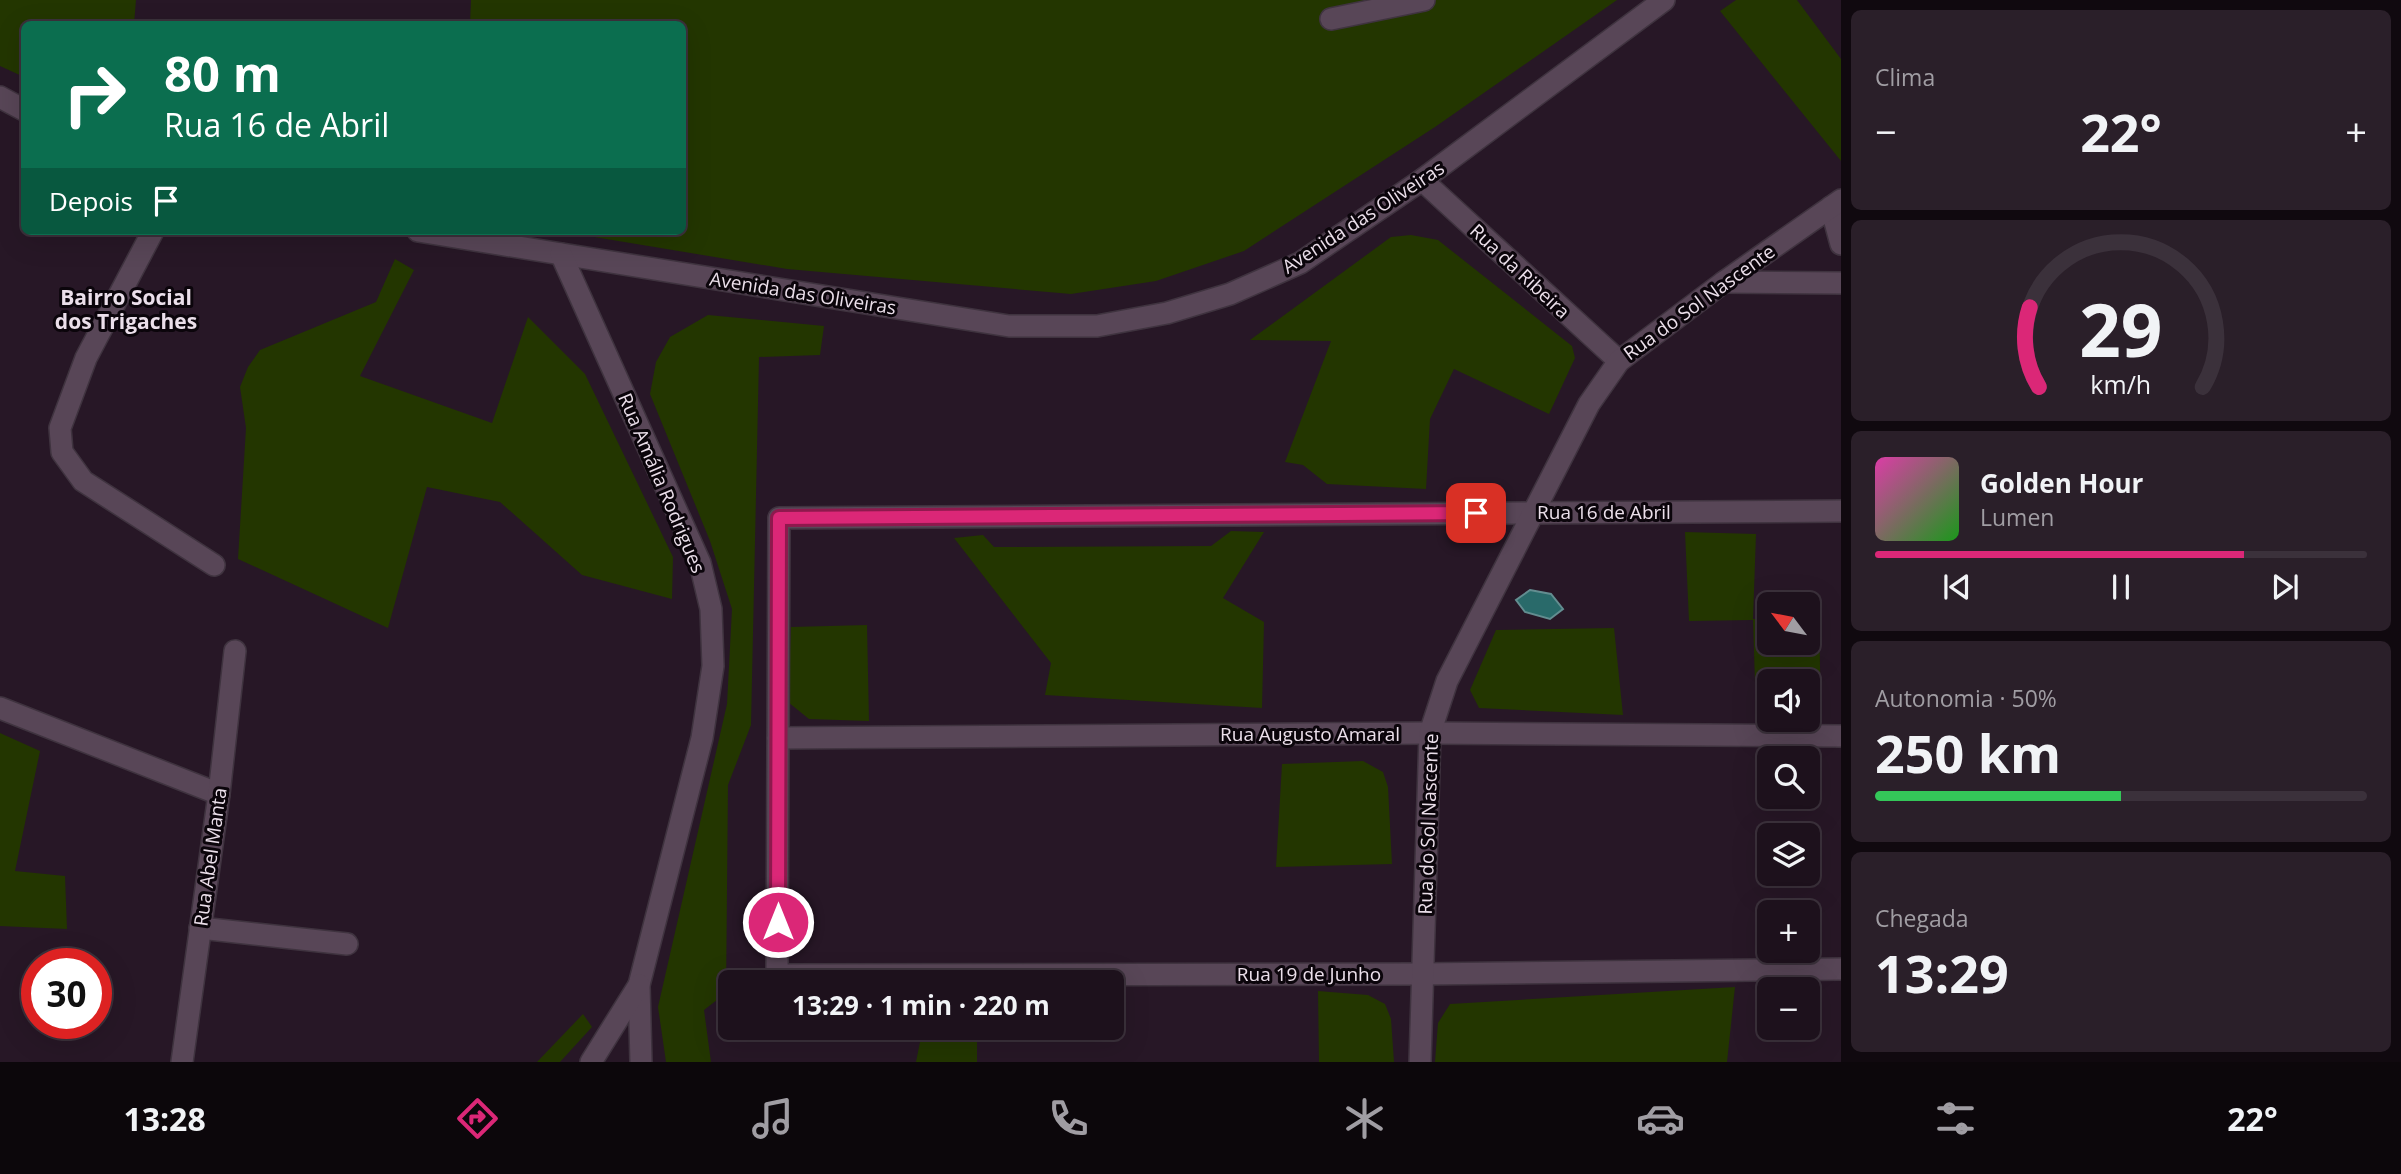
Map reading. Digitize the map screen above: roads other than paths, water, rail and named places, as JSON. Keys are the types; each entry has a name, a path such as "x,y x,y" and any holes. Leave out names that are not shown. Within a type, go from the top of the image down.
{"street":[{"path":"1331,19 1424,0"},
{"name":"Avenida das Oliveiras","path":"561,254 1009,326 1097,326 1167,313 1242,289 1300,263 1422,180 1664,0"},
{"path":"0,97 21,108"},
{"name":"Rua da Ribeira","path":"1422,180 1619,361"},
{"path":"1836,204 1841,244"},
{"name":"Rua do Sol Nascente","path":"1420,1062 1430,733 1447,681 1589,404 1619,361 1724,282 1836,204"},
{"path":"151,235 86,358 60,428 62,452 83,481 214,565"},
{"path":"443,235 561,254"},
{"name":"Rua Amália Rodrigues","path":"561,254 700,563 711,609 713,666 702,738 639,985 642,1060"},
{"path":"1724,282 1841,283"},
{"name":"Rua 16 de Abril","path":"778,738 779,518 1841,511"},
{"name":"Rua Abel Manta","path":"182,1062 219,794 235,651"},
{"path":"0,708 219,794"},
{"name":"Rua Augusto Amaral","path":"778,738 1430,733 1841,736"},
{"name":"Rua 19 de Junho","path":"778,738 777,975 1423,974 1841,969"},
{"path":"200,928 347,944"},
{"name":"Rua Amália Rodrigues","path":"591,1062 639,985"}],"district":[{"name":"Bairro Social dos Trigaches","path":"126,309"}]}
